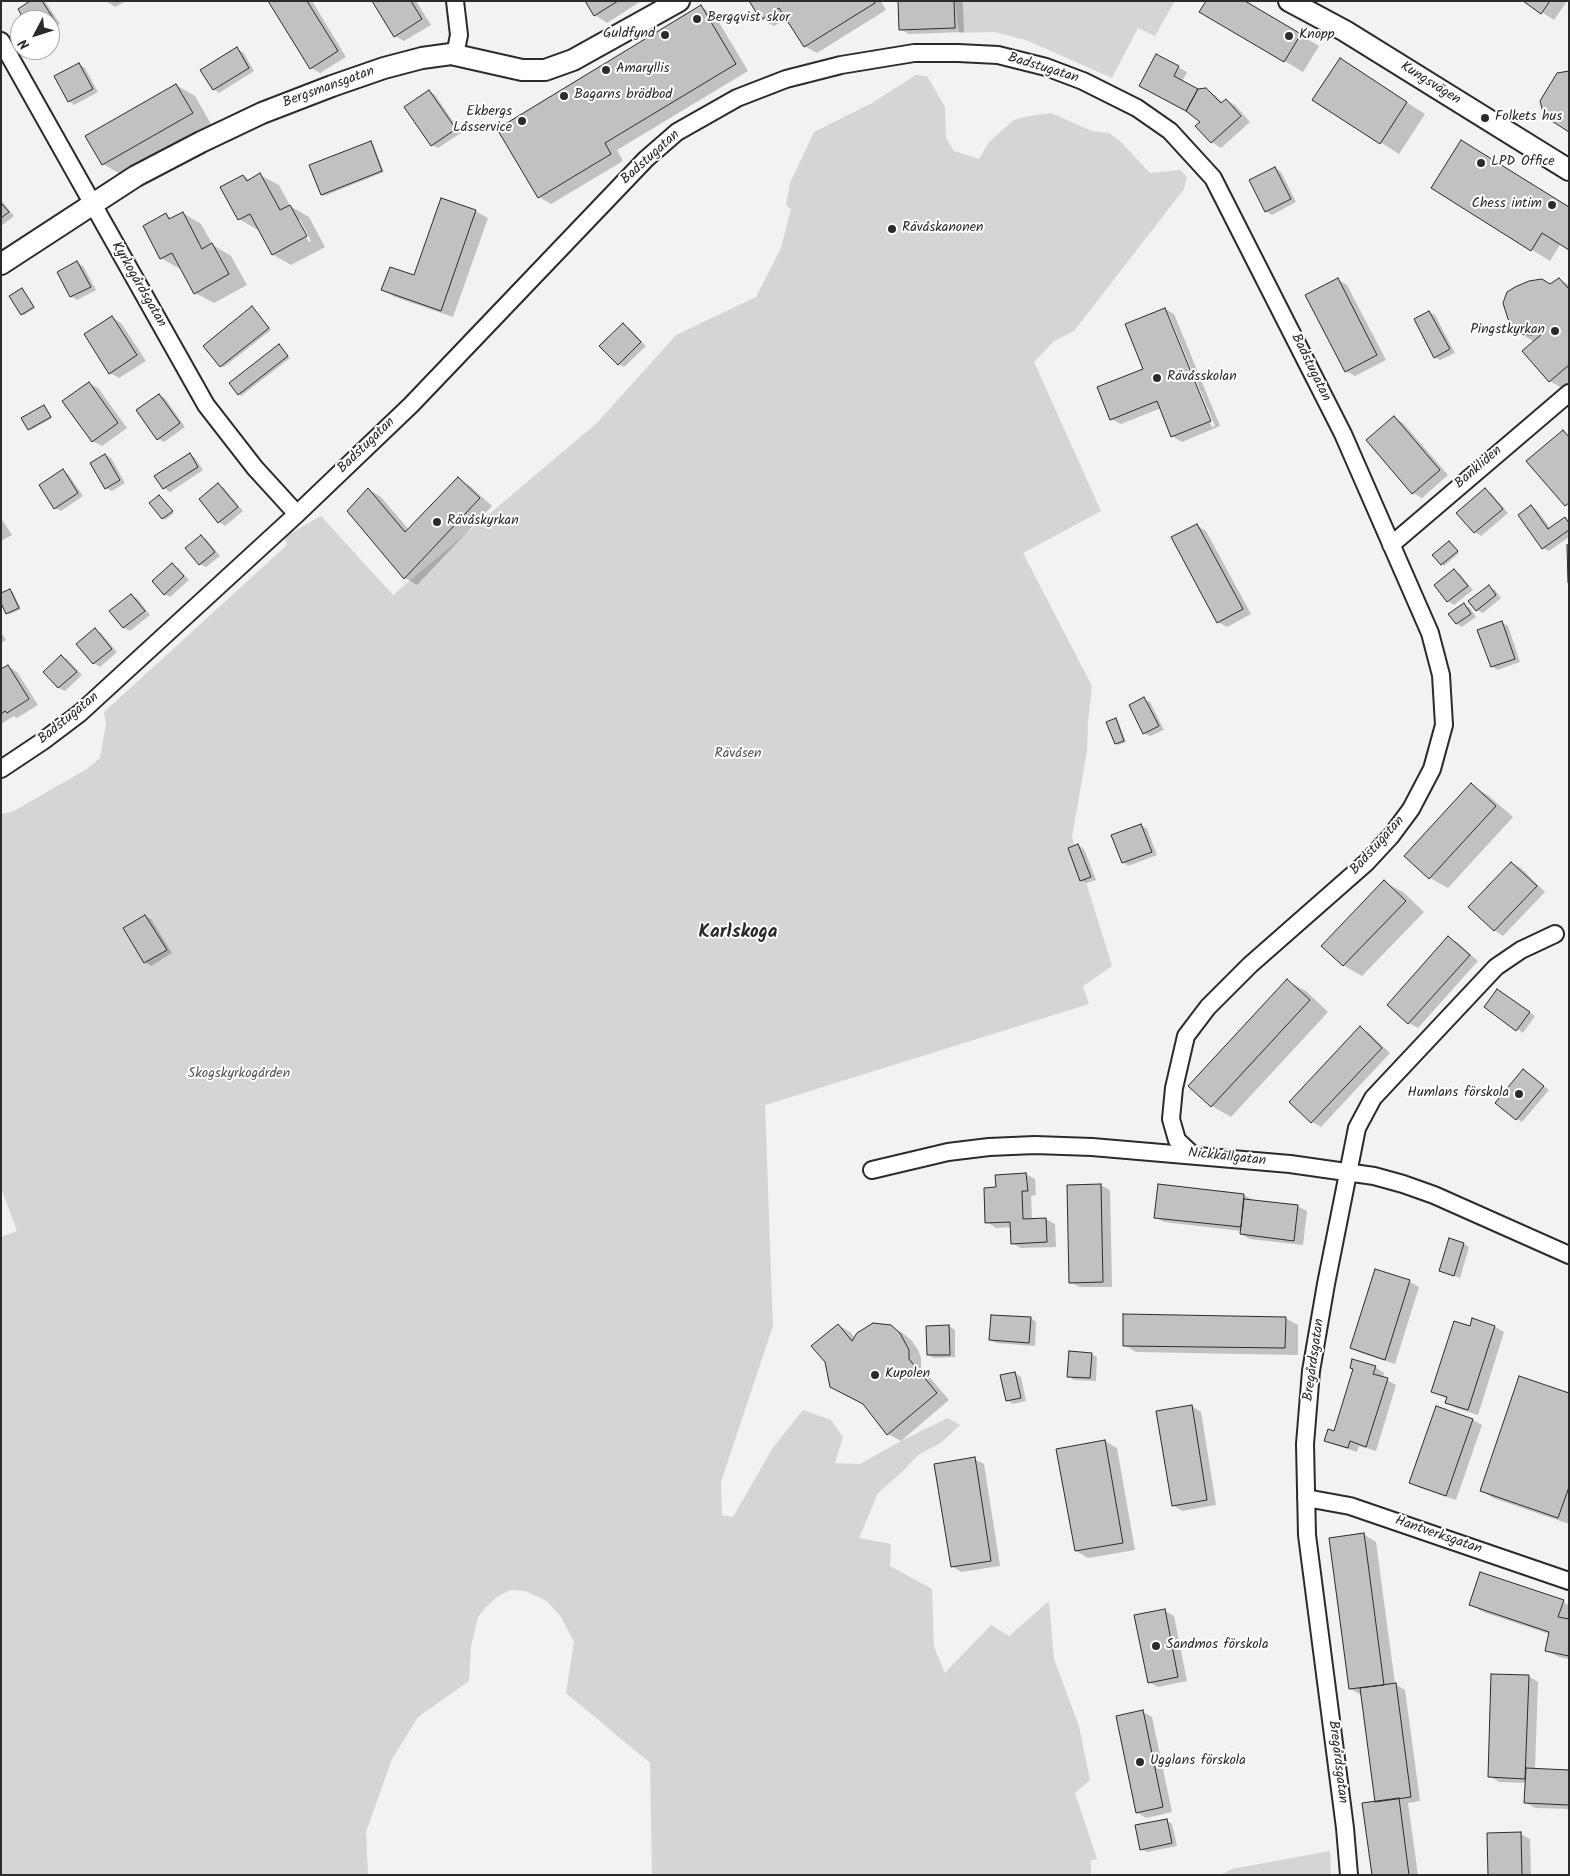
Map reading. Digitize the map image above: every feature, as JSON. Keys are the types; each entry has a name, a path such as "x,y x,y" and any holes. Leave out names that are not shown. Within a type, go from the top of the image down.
{"street":[{"path":"454,1 459,34 455,55"},
{"name":"Bergsmansgatan","path":"1,264 136,176 262,113 384,68 422,58 451,54 522,70 545,70 573,60 679,1"},
{"name":"Kungsvägen","path":"1290,1 1345,31 1569,170"},
{"name":"Kyrkogårdsgatan","path":"1,41 206,405 255,468 297,514"},
{"name":"Badstugatan","path":"1,769 80,713 297,514 411,405 635,170 677,132 737,98 786,79 841,65 914,53 958,53 998,55 1046,67 1084,82 1137,108 1170,131 1194,155 1213,178 1343,434 1430,633 1441,675 1444,725 1432,769 1411,809 1391,836 1366,863 1250,965 1208,1007 1186,1036 1174,1088 1170,1119 1177,1140 1193,1155"},
{"name":"Bankliden","path":"1390,545 1569,393"},
{"name":"Bregårdsgatan","path":"1349,1875 1346,1828 1307,1535 1305,1444 1311,1371 1356,1128 1373,1098 1496,967 1521,950 1555,934"},
{"name":"Nickkällgatan","path":"872,1170 948,1152 989,1147 1035,1145 1193,1155 1347,1172 1374,1176 1434,1195 1569,1255"},
{"name":"Hantverksgatan","path":"1306,1498 1350,1506 1569,1581"}],"green space":[{"path":"955,1 1175,1 1155,36 1138,28 1112,78 1026,40 994,32 959,33"},
{"name":"Rävåsen","path":"916,75 927,76 945,107 946,138 954,151 979,159 989,142 1014,120 1051,113 1092,131 1109,133 1120,141 1150,173 1180,170 1187,177 1184,189 1074,331 1054,341 1034,362 1101,511 1023,553 1092,686 1087,751 1072,837 1112,966 1083,986 1089,1004 765,1105 773,1326 721,1482 722,1515 733,1517 772,1449 803,1410 831,1420 843,1437 835,1463 860,1464 948,1418 960,1425 942,1442 918,1455 878,1493 859,1538 891,1544 890,1566 932,1589 934,1647 945,1673 991,1625 1009,1636 1049,1601 1054,1659 1079,1726 1090,1780 1075,1793 1097,1859 1091,1860 1091,1875 652,1875 650,1763 566,1693 574,1642 561,1617 547,1601 525,1591 510,1590 497,1597 478,1617 471,1646 469,1681 418,1717 392,1759 366,1832 368,1875 1,1875 1,1237 17,1231 1,1188 1,814 12,812 87,769 100,758 106,724 104,712 287,545 284,537 321,516 393,595 597,423 676,335 756,297 781,248 791,209 786,205 790,183 814,132 872,103"},
{"path":"1330,1851 1331,1875 1220,1875 1232,1869"}],"building":[{"path":"30,1 42,1 48,10 19,10"},
{"path":"268,1 307,1 338,51 310,69"},
{"path":"372,1 411,1 422,19 394,37"},
{"path":"585,1 618,1 594,16"},
{"path":"749,1 874,1 875,3 804,47 779,8 761,20"},
{"path":"898,1 954,1 955,28 899,30"},
{"path":"1206,1 1245,1 1301,34 1284,62 1199,12"},
{"path":"1523,1 1550,1 1541,14"},
{"path":"701,5 736,64 605,143 611,154 538,198 497,129"},
{"path":"237,47 249,68 213,90 200,70"},
{"path":"1156,54 1179,66 1174,76 1198,89 1186,111 1139,86"},
{"path":"1340,58 1407,102 1380,144 1312,100"},
{"path":"79,63 93,89 68,102 54,76"},
{"path":"1569,71 1569,132 1544,116 1540,101 1557,73"},
{"path":"176,84 193,113 102,165 85,136"},
{"path":"1206,88 1221,103 1226,99 1241,116 1211,143 1195,126 1200,122 1186,111 1198,89"},
{"path":"429,90 456,129 431,146 404,107"},
{"path":"1461,140 1569,207 1569,250 1542,233 1531,251 1431,188"},
{"path":"371,141 382,171 321,195 309,165"},
{"path":"1275,167 1291,199 1265,212 1249,180"},
{"path":"260,173 280,210 290,205 307,236 272,255 250,214 238,220 220,187 243,175 247,181"},
{"path":"441,198 476,210 441,311 381,290 390,267 414,275"},
{"path":"1,203 9,212 1,218"},
{"path":"183,212 202,249 212,243 229,274 194,294 172,253 160,259 143,226 166,213 169,219"},
{"path":"77,261 91,287 70,297 57,272"},
{"path":"1338,278 1377,355 1345,372 1305,295"},
{"name":"Pingstkyrkan","path":"1559,278 1569,289 1569,365 1549,382 1522,351 1543,333 1540,330 1532,335 1520,334 1508,319 1503,303 1507,292 1515,287 1529,281 1542,279 1550,284"},
{"path":"22,288 34,307 21,315 9,296"},
{"path":"252,306 269,328 220,367 203,346"},
{"name":"Rävåsskolan","path":"1165,308 1211,421 1171,437 1157,401 1110,420 1097,387 1143,369 1125,324"},
{"path":"1429,311 1450,349 1434,358 1414,319"},
{"path":"112,316 137,355 109,374 84,334"},
{"path":"623,323 641,342 618,365 599,346"},
{"path":"279,344 288,356 238,395 229,383"},
{"path":"89,382 118,423 92,442 62,401"},
{"path":"159,394 180,423 157,440 136,410"},
{"path":"44,405 51,417 28,430 21,418"},
{"path":"1394,416 1440,470 1412,494 1366,440"},
{"path":"1563,430 1569,437 1569,503 1565,506 1526,461"},
{"path":"190,453 198,467 163,489 154,476"},
{"path":"105,454 120,480 105,489 90,463"},
{"path":"63,469 78,493 54,509 39,485"},
{"name":"Rävåskyrkan","path":"458,477 480,498 404,579 347,511 368,488 405,532"},
{"path":"218,483 238,507 218,523 199,499"},
{"path":"1485,488 1503,509 1474,533 1456,513"},
{"path":"159,495 173,511 162,519 149,503"},
{"path":"1531,505 1548,529 1565,517 1569,523 1569,530 1542,549 1518,515"},
{"path":"1197,524 1243,609 1217,623 1171,537"},
{"path":"201,535 215,552 199,565 185,548"},
{"path":"1449,541 1458,551 1441,565 1432,555"},
{"path":"1567,545 1569,545 1568,583"},
{"path":"172,563 184,576 164,595 152,581"},
{"path":"1454,569 1468,586 1447,602 1434,585"},
{"path":"1489,585 1496,595 1476,611 1468,601"},
{"path":"10,589 19,608 6,614 1,603 1,593"},
{"path":"131,594 145,611 123,628 109,611"},
{"path":"1464,603 1471,614 1456,624 1448,614"},
{"path":"1502,621 1515,659 1491,667 1477,630"},
{"path":"95,628 112,649 93,664 76,644"},
{"path":"61,655 77,672 58,688 43,672"},
{"path":"8,665 29,699 7,713 5,711 1,714 1,669"},
{"path":"1144,697 1159,726 1143,734 1129,705"},
{"path":"1116,718 1124,741 1115,744 1106,722"},
{"path":"1471,783 1496,806 1429,879 1404,856"},
{"path":"1141,824 1152,852 1122,863 1111,835"},
{"path":"1078,844 1091,877 1080,881 1068,848"},
{"path":"1511,862 1537,886 1494,931 1468,907"},
{"path":"1384,880 1406,901 1343,966 1321,946"},
{"path":"145,915 167,950 144,963 123,928"},
{"path":"1448,936 1470,955 1408,1024 1387,1005"},
{"path":"1287,979 1310,1000 1211,1107 1188,1086"},
{"path":"1497,989 1530,1012 1516,1031 1484,1007"},
{"path":"1360,1026 1382,1048 1311,1123 1289,1102"},
{"name":"Humlans förskola","path":"1523,1069 1544,1086 1516,1120 1495,1103"},
{"path":"1026,1173 1028,1191 1022,1191 1023,1219 1046,1218 1047,1242 1011,1244 1010,1222 985,1223 984,1188 996,1187 995,1175"},
{"path":"1101,1184 1103,1282 1069,1283 1067,1185"},
{"path":"1158,1184 1244,1194 1241,1227 1154,1218"},
{"path":"1244,1199 1298,1205 1294,1241 1240,1234"},
{"path":"1449,1238 1464,1243 1454,1276 1439,1271"},
{"path":"1375,1269 1410,1280 1385,1360 1350,1348"},
{"path":"1123,1314 1286,1317 1285,1348 1123,1346"},
{"path":"991,1315 1031,1317 1029,1343 989,1340"},
{"path":"1472,1318 1495,1326 1468,1410 1445,1403 1447,1397 1431,1392 1454,1321 1470,1326"},
{"name":"Kupolen","path":"873,1323 891,1325 900,1333 909,1350 909,1359 937,1393 887,1435 863,1404 830,1387 825,1362 811,1346 838,1324 852,1341 857,1333"},
{"path":"949,1325 950,1355 927,1355 926,1326"},
{"path":"1069,1351 1092,1353 1090,1378 1067,1377"},
{"path":"1352,1359 1376,1366 1373,1374 1388,1378 1366,1447 1350,1441 1348,1448 1324,1441 1328,1429 1334,1431 1353,1369 1350,1368"},
{"path":"1015,1372 1021,1398 1006,1401 1000,1375"},
{"path":"1519,1376 1569,1393 1569,1487 1558,1518 1480,1491"},
{"path":"1192,1405 1207,1500 1172,1506 1156,1411"},
{"path":"1436,1406 1473,1419 1446,1496 1409,1483"},
{"path":"1105,1440 1123,1543 1075,1551 1056,1449"},
{"path":"975,1457 991,1561 951,1567 934,1464"},
{"path":"1364,1533 1384,1685 1349,1689 1329,1538"},
{"path":"1480,1572 1564,1600 1558,1617 1569,1619 1569,1656 1545,1651 1549,1632 1469,1605"},
{"name":"Sandmos förskola","path":"1165,1609 1178,1677 1148,1683 1134,1615"},
{"path":"1491,1674 1529,1675 1525,1779 1488,1777"},
{"path":"1396,1683 1411,1797 1375,1802 1360,1688"},
{"name":"Ugglans förskola","path":"1143,1710 1163,1807 1136,1813 1116,1716"},
{"path":"1526,1768 1569,1770 1569,1805 1524,1803"},
{"path":"1399,1798 1409,1875 1372,1875 1362,1803"},
{"path":"1167,1819 1172,1843 1140,1850 1135,1825"},
{"path":"1521,1832 1522,1875 1488,1875 1487,1833"}],"place":[{"name":"Bergqvist skor","path":"697,19"},
{"name":"Guldfynd","path":"665,35"},
{"name":"Knopp","path":"1289,36"},
{"name":"Amaryllis","path":"606,70"},
{"name":"Bagarns brödbod","path":"564,96"},
{"name":"Folkets hus","path":"1485,118"},
{"name":"Ekbergs Låsservice","path":"522,121"},
{"name":"LPD Office","path":"1481,163"},
{"name":"Chess intim","path":"1552,205"},
{"name":"Rävåskanonen","path":"892,229"},
{"name":"Pingstkyrkan","path":"1555,331"},
{"name":"Rävåsskolan","path":"1157,378"},
{"name":"Rävåskyrkan","path":"437,522"},
{"name":"Humlans förskola","path":"1519,1094"},
{"name":"Kupolen","path":"875,1375"},
{"name":"Sandmos förskola","path":"1156,1646"},
{"name":"Ugglans förskola","path":"1140,1762"}],"district":[{"name":"Karlskoga","path":"738,934"}],"park label":[{"name":"Skogskyrkogården","path":"239,1075"}]}
